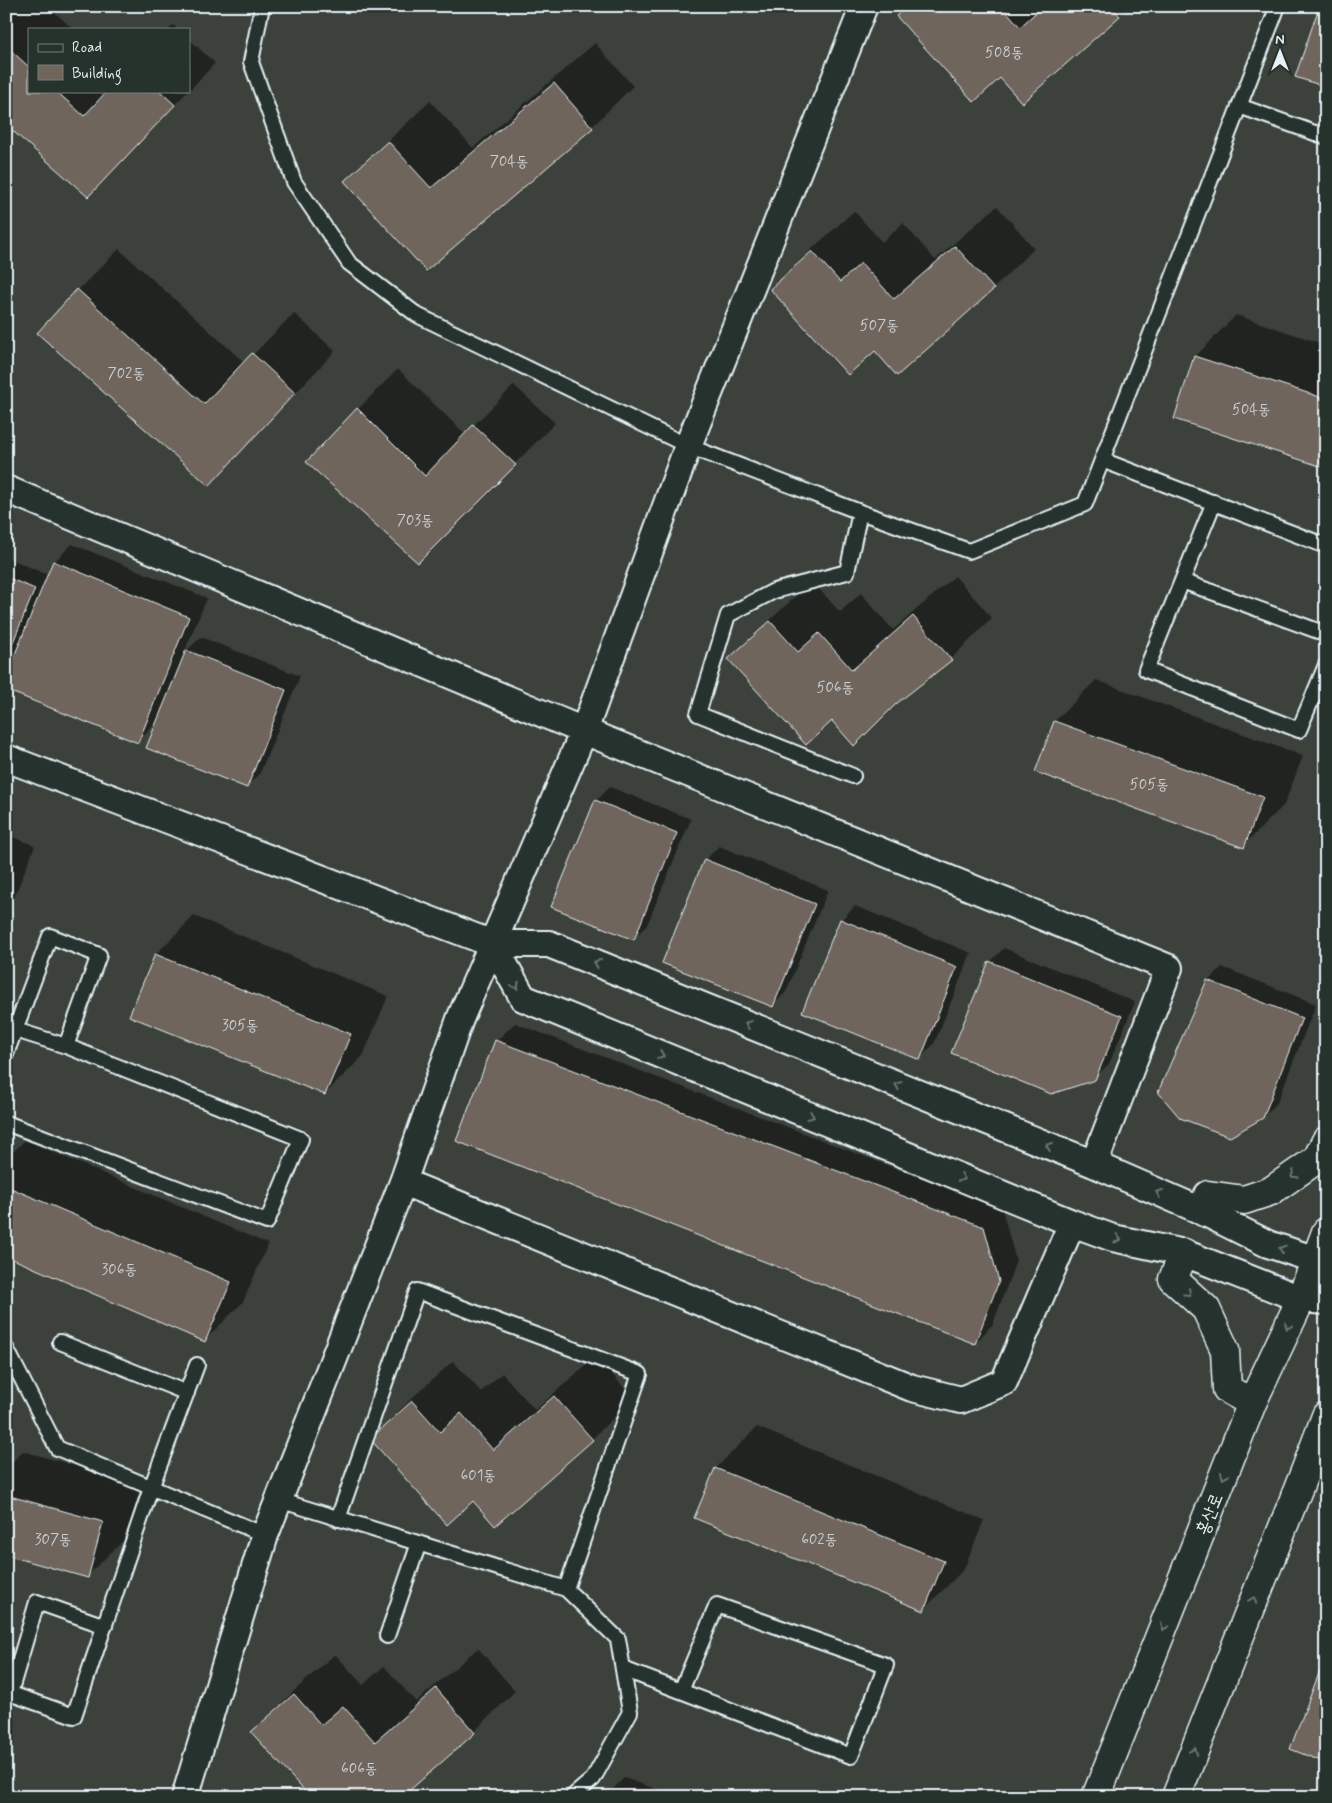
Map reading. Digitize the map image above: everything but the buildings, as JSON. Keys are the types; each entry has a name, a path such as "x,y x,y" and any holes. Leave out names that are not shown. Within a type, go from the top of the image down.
{"street":[{"path":"185,1797 265,1535 402,1182 460,1020 584,731 688,446 864,6"},
{"path":"6,489 584,731 1169,968 1094,1164"},
{"path":"6,758 493,944 549,944 1094,1164 1204,1212 1268,1244 1321,1264"},
{"path":"493,944 523,998 1072,1223 1113,1238 1184,1253 1313,1300"},
{"path":"1204,1212 1208,1195 1244,1200 1271,1191 1318,1159 1326,1141"},
{"path":"402,1182 912,1388 961,1400 1004,1382 1072,1223"},
{"name":"홍산로","path":"1096,1797 1252,1403 1313,1300 1326,1232"},
{"path":"1184,1253 1173,1280 1206,1309 1225,1350 1227,1389 1252,1403"},
{"path":"1176,1797 1316,1472 1326,1416"}],"lane":[{"path":"262,6 251,62 294,182 349,263 417,315 688,446 860,512 969,550 1085,504 1278,6"},
{"path":"1239,106 1326,137"},
{"path":"1102,460 1326,546"},
{"path":"1214,502 1146,670 1299,730 1326,664"},
{"path":"853,776 698,714 728,615 774,591 847,572 860,512"},
{"path":"1182,581 1326,634"},
{"path":"6,1054 11,1028 50,936 99,955 66,1046"},
{"path":"6,1124 267,1222 301,1139 66,1046 11,1028"},
{"path":"338,1519 417,1291 640,1374 566,1589"},
{"path":"60,1342 187,1393"},
{"path":"6,1348 57,1448 265,1535"},
{"path":"105,1626 37,1602 8,1692 74,1716 105,1626 151,1488 197,1365"},
{"path":"279,1500 566,1589 618,1639 630,1712 593,1779 572,1797"},
{"path":"386,1636 419,1543"},
{"path":"623,1669 851,1756 886,1665 717,1605 681,1691"}]}
